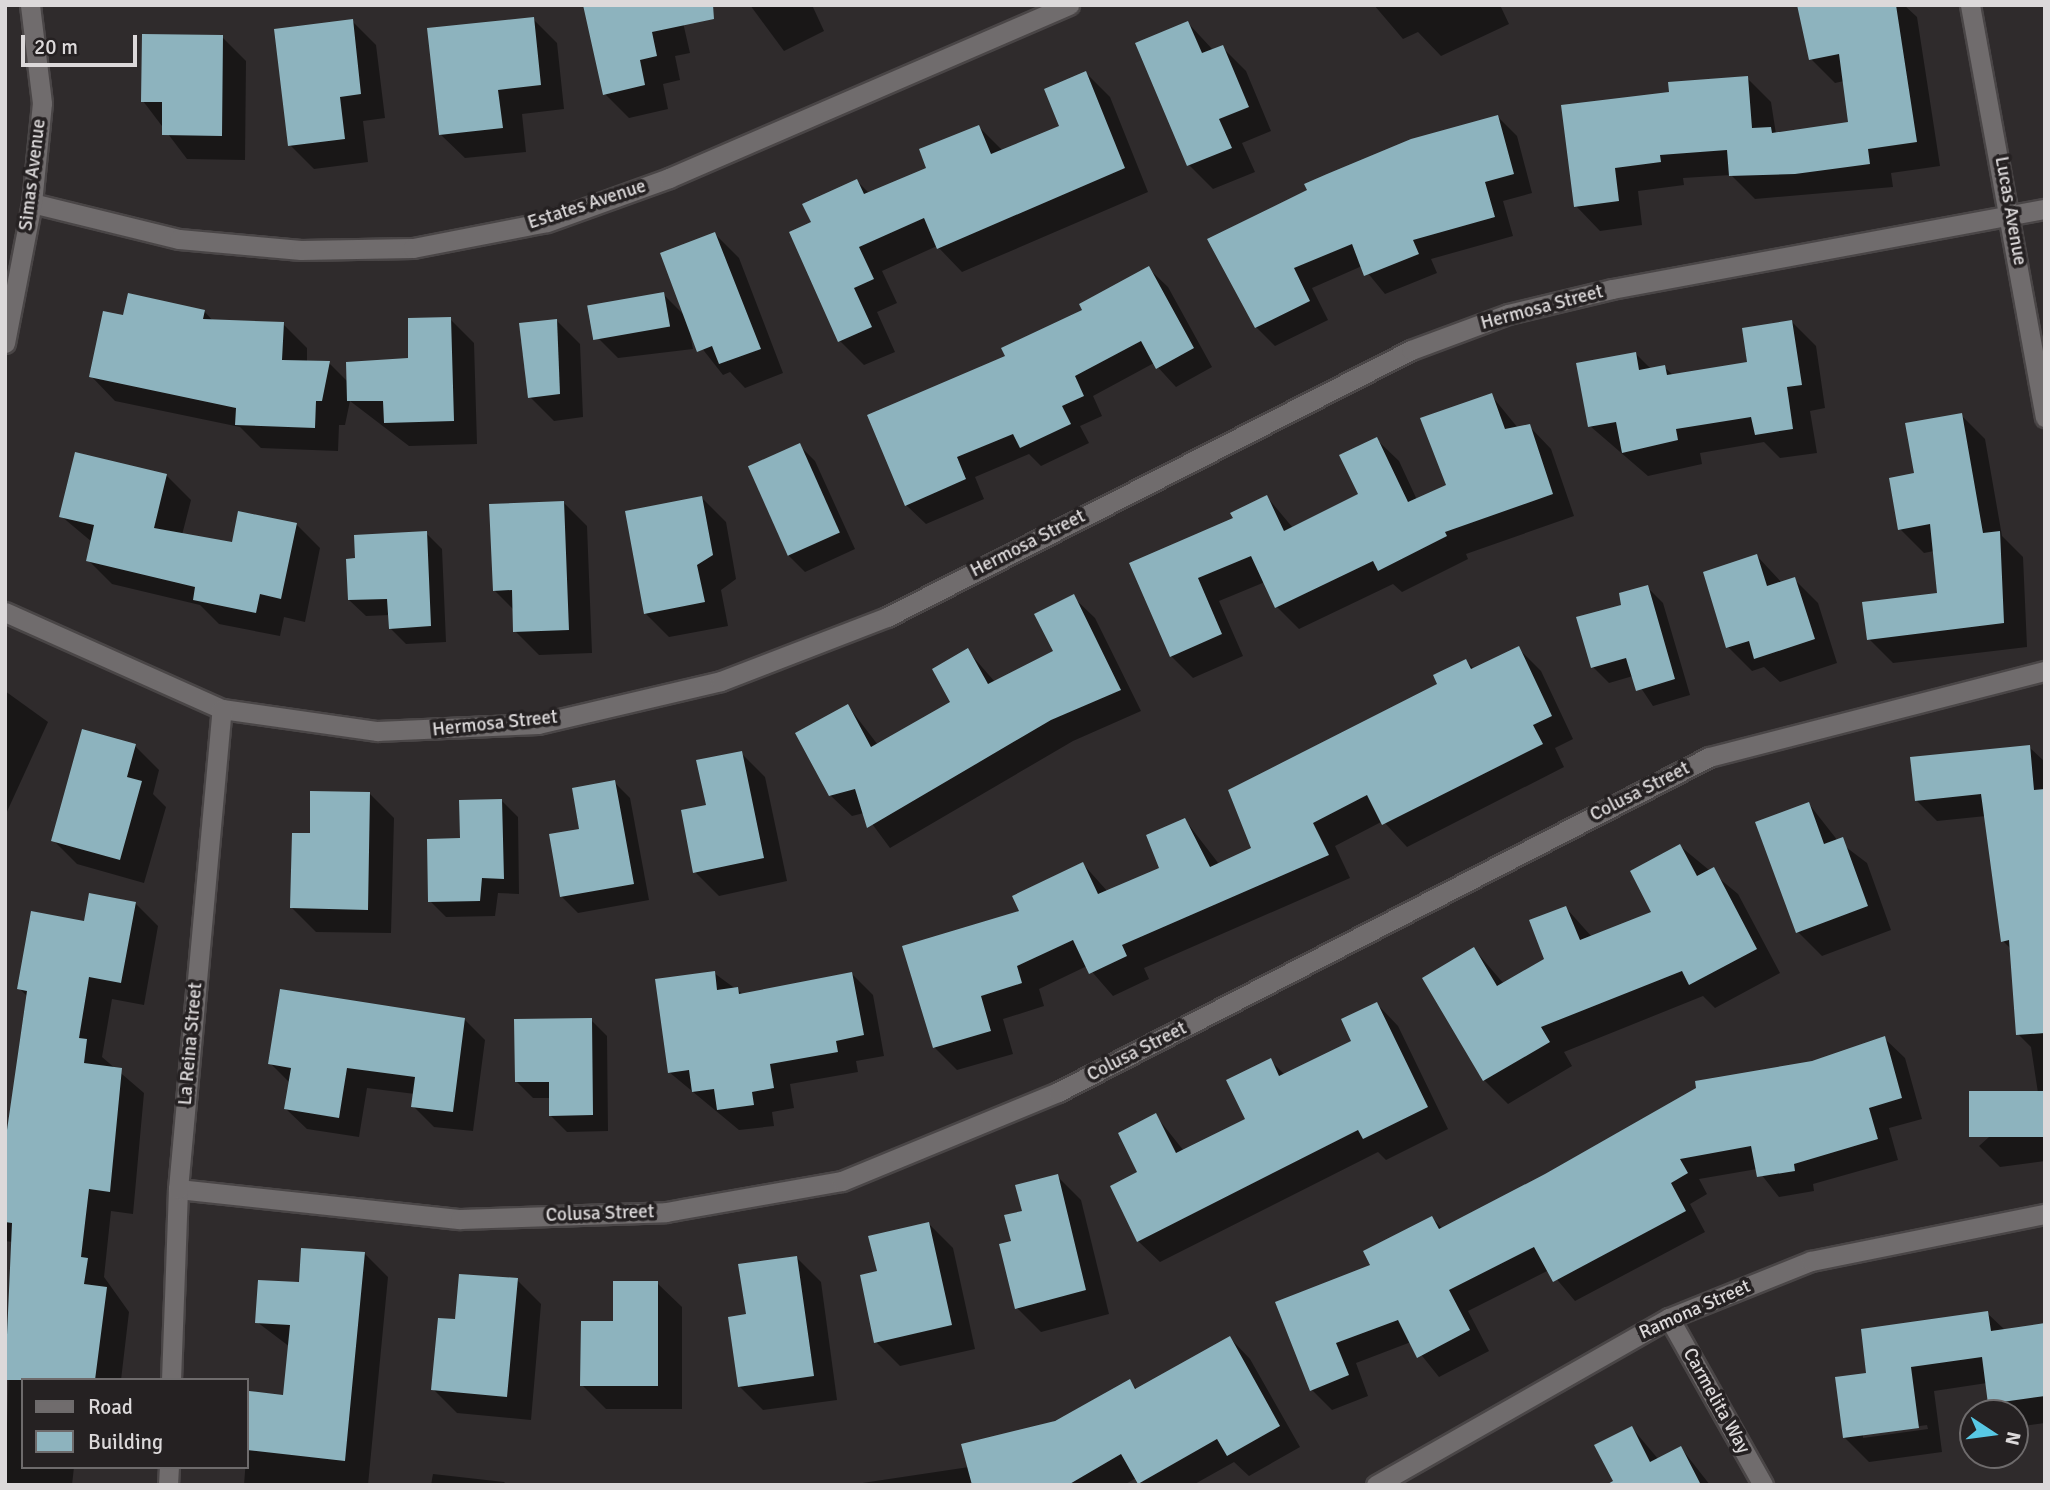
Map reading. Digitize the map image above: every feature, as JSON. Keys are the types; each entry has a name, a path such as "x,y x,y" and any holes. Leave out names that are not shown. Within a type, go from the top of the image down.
{"street":[{"name":"Simas Avenue","path":"5,343 32,203 42,103 30,5"},
{"name":"Estates Avenue","path":"32,203 179,239 301,250 413,248 547,222 668,178 1069,5"},
{"name":"Lucas Avenue","path":"1970,5 2011,216 2045,417"},
{"name":"Hermosa Street","path":"5,612 222,709 377,731 457,732 538,724 721,681 887,617 1411,349 1508,314 1612,289 2045,209"},
{"name":"Colusa Street","path":"178,1189 460,1219 666,1212 842,1181 1058,1092 1709,757 2045,671"},
{"name":"La Reina Street","path":"172,1378 178,1189 222,709"},
{"name":"Ramona Street","path":"1376,1485 1669,1318 1811,1261 2045,1214"},
{"name":"Carmelita Way","path":"1669,1318 1763,1485"}],"building":[{"path":"583,5 713,5 714,19 652,32 657,56 640,60 645,85 603,95"},
{"path":"1797,5 1896,5 1917,142 1868,149 1870,164 1795,174 1729,176 1727,150 1660,155 1661,162 1615,168 1619,201 1574,207 1561,105 1669,92 1668,82 1748,76 1752,128 1771,127 1772,133 1848,122 1839,54 1809,60"},
{"path":"534,17 541,85 498,90 503,128 439,135 427,28"},
{"path":"353,19 361,94 340,97 345,139 288,146 274,29"},
{"path":"1188,21 1202,53 1223,45 1249,107 1219,119 1232,148 1187,166 1135,43"},
{"path":"142,34 223,35 222,136 162,135 162,102 141,102"},
{"path":"1086,71 1125,168 937,249 924,218 859,247 874,279 854,288 872,327 838,342 789,232 811,222 802,204 857,179 864,194 926,168 919,149 979,125 991,154 1059,126 1044,89"},
{"path":"1498,115 1514,174 1485,182 1495,217 1413,240 1419,254 1364,276 1352,244 1294,268 1310,301 1255,328 1207,239 1307,190 1304,184 1327,174 1411,139"},
{"path":"715,232 761,349 719,364 712,346 697,352 660,253"},
{"path":"1149,266 1194,348 1156,369 1141,341 1075,376 1084,396 1062,406 1071,424 1020,448 1013,434 957,457 966,479 905,506 867,415 1005,356 1001,348 1082,310 1079,304"},
{"path":"664,292 670,326 593,340 587,306"},
{"path":"128,293 205,310 203,319 284,322 282,360 330,361 322,401 316,401 315,428 235,425 236,408 89,377 103,311 123,315"},
{"path":"451,317 454,421 384,423 383,401 347,401 346,362 408,358 408,318"},
{"path":"557,319 560,394 528,398 519,323"},
{"path":"1792,320 1802,385 1787,387 1793,429 1755,435 1751,417 1676,429 1678,440 1622,453 1616,422 1588,427 1576,363 1636,352 1639,370 1665,365 1667,375 1747,362 1742,328"},
{"path":"1492,393 1505,429 1530,424 1553,494 1445,532 1447,536 1378,571 1373,561 1275,608 1251,556 1198,578 1222,634 1170,657 1129,563 1233,518 1230,513 1267,495 1284,531 1358,494 1339,455 1377,437 1408,502 1446,485 1420,418"},
{"path":"1962,413 1983,533 2000,531 2004,623 1867,640 1862,602 1937,593 1930,524 1898,530 1889,478 1914,473 1905,423"},
{"path":"800,443 840,533 788,556 748,466"},
{"path":"75,452 167,474 154,528 232,542 238,511 297,523 281,599 260,594 256,613 193,600 195,587 86,561 94,525 59,517"},
{"path":"702,496 713,555 697,565 705,602 644,614 625,511"},
{"path":"564,501 569,630 513,632 512,590 493,591 489,504"},
{"path":"427,531 431,626 389,629 387,599 348,600 346,559 355,558 354,535"},
{"path":"1757,554 1767,586 1795,577 1815,639 1754,659 1749,641 1726,648 1703,572"},
{"path":"1648,585 1675,679 1636,691 1626,658 1591,668 1576,617 1621,605 1619,593"},
{"path":"1074,594 1121,690 1051,720 867,828 855,789 829,796 795,733 848,704 871,747 950,702 932,669 968,648 988,684 1053,651 1034,614"},
{"path":"1519,646 1552,716 1533,725 1543,744 1382,825 1367,795 1313,823 1329,855 1122,945 1127,956 1089,974 1073,940 1017,966 1022,983 981,996 991,1031 933,1048 902,946 1019,911 1012,896 1083,862 1098,894 1159,868 1146,835 1185,818 1210,867 1251,848 1228,790 1437,684 1433,675 1466,659 1471,669"},
{"path":"82,729 136,744 127,777 142,781 120,860 51,841"},
{"path":"2030,745 2034,790 2045,789 2045,1033 2016,1035 2009,940 2001,942 1981,794 1915,801 1910,757"},
{"path":"742,751 764,858 693,873 681,810 706,805 696,760"},
{"path":"615,780 634,884 560,897 549,834 579,829 572,788"},
{"path":"310,791 370,792 368,910 290,908 292,833 310,833"},
{"path":"502,799 504,879 482,878 480,901 428,902 427,839 460,838 459,800"},
{"path":"1809,802 1824,844 1843,837 1868,906 1796,933 1755,822"},
{"path":"1680,844 1697,876 1714,867 1757,949 1689,985 1682,971 1541,1027 1550,1042 1483,1081 1422,978 1474,947 1497,986 1544,959 1529,920 1566,906 1580,940 1651,912 1630,871"},
{"path":"89,893 136,902 121,983 89,977 79,1038 87,1039 84,1063 122,1068 110,1192 89,1189 81,1257 88,1258 84,1284 107,1287 95,1378 5,1380 12,1223 5,1222 5,1144 27,991 17,989 31,911 84,921"},
{"path":"715,971 717,990 738,987 739,994 852,972 864,1035 836,1041 838,1052 770,1064 774,1088 752,1092 754,1105 717,1110 714,1089 692,1092 689,1070 668,1073 655,979"},
{"path":"280,989 465,1018 453,1112 411,1107 415,1077 347,1068 339,1118 284,1109 291,1068 268,1064"},
{"path":"1377,1002 1428,1107 1363,1139 1358,1130 1137,1242 1110,1186 1137,1172 1118,1133 1156,1113 1176,1153 1245,1119 1226,1080 1271,1058 1279,1076 1351,1041 1341,1019"},
{"path":"592,1018 593,1115 549,1116 549,1082 515,1082 514,1019"},
{"path":"1885,1036 1902,1098 1869,1108 1878,1139 1794,1164 1795,1171 1757,1177 1751,1146 1680,1159 1688,1173 1671,1183 1686,1211 1553,1282 1534,1247 1449,1290 1470,1330 1417,1358 1398,1320 1336,1343 1349,1375 1310,1391 1275,1302 1370,1265 1363,1251 1432,1216 1439,1229 1545,1174 1696,1088 1695,1081 1812,1061"},
{"path":"1969,1091 2045,1091 2045,1137 1969,1137"},
{"path":"1058,1174 1086,1290 1015,1309 999,1244 1011,1241 1004,1215 1022,1211 1015,1185"},
{"path":"929,1222 952,1325 874,1343 860,1275 877,1271 868,1236"},
{"path":"301,1248 365,1252 345,1461 248,1450 249,1391 283,1395 290,1325 255,1323 258,1280 299,1282"},
{"path":"797,1256 814,1376 738,1387 728,1317 746,1314 738,1264"},
{"path":"459,1274 518,1278 507,1397 431,1390 438,1318 455,1319"},
{"path":"613,1281 658,1281 658,1386 580,1386 581,1321 613,1321"},
{"path":"1988,1311 1991,1331 2045,1323 2045,1396 1987,1399 1982,1357 1911,1367 1919,1428 1843,1438 1835,1377 1866,1373 1861,1329"},
{"path":"1230,1336 1280,1426 1227,1456 1217,1439 1138,1484 1121,1454 1068,1485 972,1485 961,1444 1055,1421 1130,1379 1135,1389"},
{"path":"1632,1426 1650,1462 1681,1446 1701,1485 1606,1485 1613,1481 1594,1445"}]}
